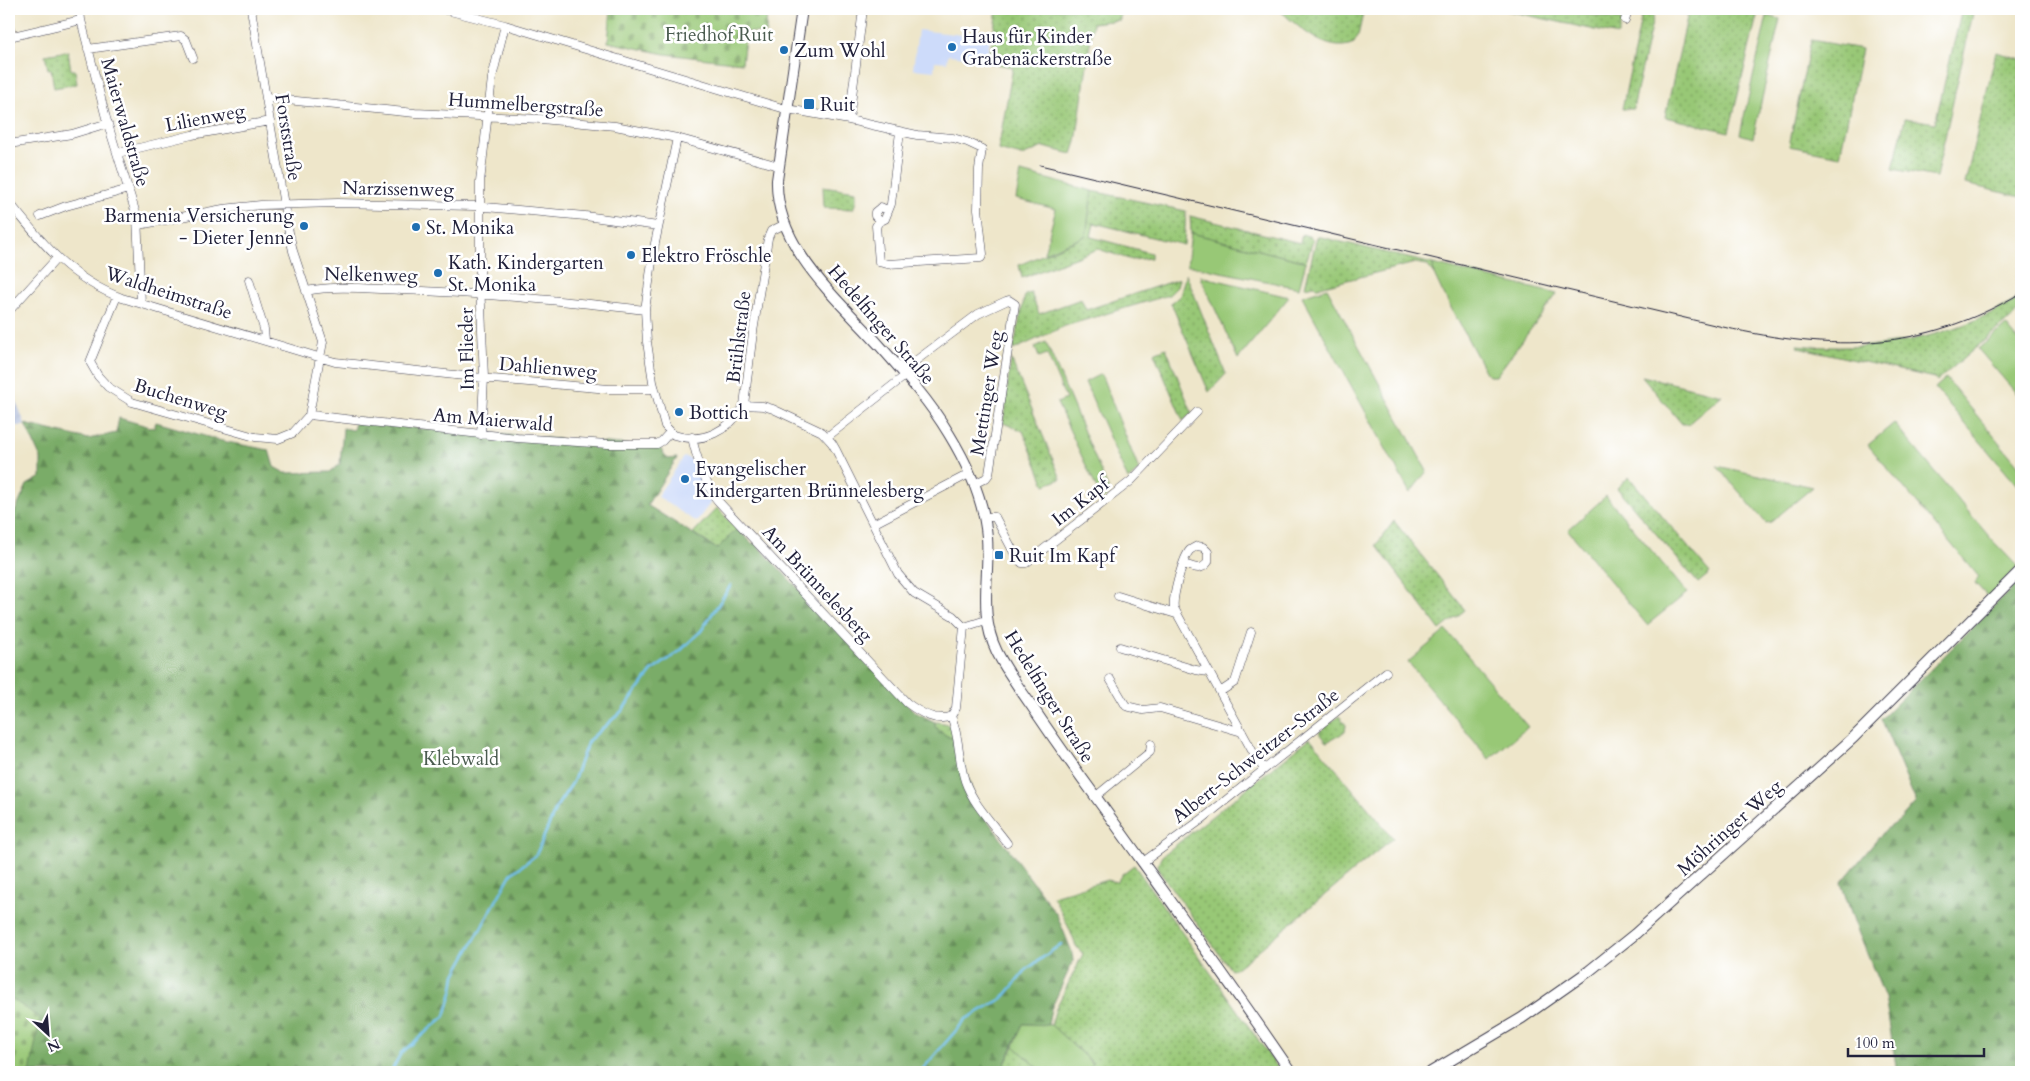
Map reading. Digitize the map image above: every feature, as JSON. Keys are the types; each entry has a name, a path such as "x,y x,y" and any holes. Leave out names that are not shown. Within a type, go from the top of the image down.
{"street":[{"name":"Maierwaldstraße","path":"80,9 88,49 108,123 139,225 141,303"},
{"name":"Forststraße","path":"251,9 283,204 293,251 322,338 310,415"},
{"path":"448,9 787,109 849,120 900,132 953,138 982,149 978,202 983,254 981,258 882,264 878,260 876,226 880,221 875,216 875,212 881,207 887,210 891,204 900,132"},
{"name":"Hedelfinger Straße","path":"802,9 779,166 777,198 785,224 808,265 836,299 904,373 948,433 972,479 984,517 987,544 986,620 991,638 1001,658 1095,797 1292,1072"},
{"path":"849,120 864,9"},
{"path":"1626,20 1628,9"},
{"path":"9,24 10,37 81,20"},
{"name":"Im Flieder","path":"481,434 484,378 480,294 480,182 492,78 505,25"},
{"path":"88,49 181,36 186,40 193,58"},
{"name":"Hummelbergstraße","path":"267,98 415,113 541,119 590,124 677,138 779,166"},
{"name":"Lilienweg","path":"118,153 270,121"},
{"path":"9,144 72,134 108,123"},
{"path":"670,432 665,426 654,389 647,348 645,310 658,226 677,138"},
{"path":"40,216 66,206 128,189"},
{"name":"Waldheimstraße","path":"9,202 57,258 84,279 117,296 320,358"},
{"name":"Narzissenweg","path":"139,225 223,209 283,204 382,203 480,207 585,216 658,226"},
{"name":"Brühlstraße","path":"670,432 678,436 706,437 721,430 738,416 744,405 768,238 771,231 785,224"},
{"path":"9,311 57,258"},
{"path":"249,280 264,329 265,340"},
{"name":"Nelkenweg","path":"306,292 364,289 480,294 571,301 645,310"},
{"name":"Buchenweg","path":"117,296 90,362 102,381 122,398 233,432 266,439 280,439 289,435 302,425 310,415"},
{"name":"Mettinger Weg","path":"873,524 972,479 988,476 1016,309 1015,304 1012,301 1006,301 978,314 904,373"},
{"name":"Dahlienweg","path":"320,358 352,364 484,378 609,389 654,389"},
{"path":"827,437 904,373"},
{"path":"744,405 764,406 773,409 815,429 832,442 903,581 917,595 953,616 964,627"},
{"name":"Im Kapf","path":"984,517 995,518 1017,558 1022,563 1026,563 1129,484 1197,412"},
{"name":"Am Maierwald","path":"310,415 481,434 634,445 658,444 670,432"},
{"name":"Am Brünnelesberg","path":"692,437 695,450 716,499 908,703 935,718 942,719 951,716"},
{"path":"1184,564 1173,600 1176,614 1264,768"},
{"name":"Möhringer Weg","path":"1431,1072 1522,1018 1589,971 1635,934 1853,738 2021,570"},
{"path":"1118,596 1176,614"},
{"path":"964,627 986,620"},
{"path":"964,627 956,708 951,716 956,728 960,760 966,785 1007,843"},
{"path":"1220,692 1235,682 1251,632"},
{"path":"1120,647 1208,672"},
{"name":"Albert-Schweitzer-Straße","path":"1143,862 1386,672"},
{"path":"1110,679 1126,706 1143,710 1160,708 1242,732"},
{"path":"1095,797 1148,753 1151,744"}],"shaded area":[{"name":"Haus für Kinder Grabenäckerstraße","path":"918,30 990,38 987,59 948,55 947,62 935,61 934,71 913,69"},
{"path":"9,382 25,424 20,426 9,426"},
{"name":"Evangelischer Kindergarten Brünnelesberg","path":"684,457 690,458 712,501 696,522 657,496"}],"green space":[{"name":"Friedhof Ruit","path":"611,9 767,9 766,33 746,32 742,63 665,54 608,42"},
{"path":"997,9 1120,9 1120,20 1093,23 1076,142 1072,154 1043,147 1022,156 998,150 1013,67 989,63"},
{"path":"1278,9 1364,9 1358,36 1354,43 1344,46 1333,45 1313,37"},
{"path":"1499,9 1557,9 1622,20 1618,35"},
{"path":"1643,9 1655,9 1633,109 1622,109"},
{"path":"1689,9 1744,9 1758,12 1729,132 1665,117"},
{"path":"1962,9 1974,9 1936,177 1893,169 1905,118 1935,123"},
{"path":"1767,16 1780,19 1753,138 1740,134"},
{"path":"1811,40 1862,49 1840,156 1789,146"},
{"path":"68,51 71,70 75,70 77,84 54,88 51,69 48,69 45,55"},
{"path":"1996,52 2021,59 2021,197 1965,184"},
{"path":"1021,172 1092,191 1086,236 1044,253 1056,209 1016,199"},
{"path":"823,186 856,191 856,202 853,209 824,208"},
{"path":"1092,191 1186,211 1184,245 1094,223 1091,237 1151,253 1151,258 1132,260 1098,249 1022,278 1019,265 1086,236"},
{"path":"1190,216 1300,243 1302,234 1311,237 1313,241 1306,262 1191,233"},
{"path":"1191,233 1306,262 1299,288 1187,265"},
{"path":"1317,236 1433,264 1434,274 1427,265 1415,263 1316,288 1314,285 1305,287"},
{"path":"1433,264 1557,294 1496,376 1489,376 1486,373 1442,291 1434,274"},
{"path":"1186,274 1226,374 1209,392 1171,303 1180,296"},
{"path":"1200,276 1289,297 1238,359"},
{"path":"1179,279 1177,287 1169,295 1065,326 1013,350 1025,295 1031,293 1039,314 1081,299 1086,310"},
{"path":"1327,288 1427,471 1410,493 1302,296"},
{"path":"2021,297 2021,309 1937,381 1934,378 1798,347 1797,345 1855,347 1913,339 1969,323"},
{"path":"2006,325 2021,343 2021,399 1978,349"},
{"path":"1046,342 1110,493 1102,500 1057,403 1066,399 1047,354 1039,357 1035,347"},
{"path":"1166,348 1192,413 1183,421 1154,353"},
{"path":"1011,359 1061,479 1045,485 1023,431 1003,423"},
{"path":"1101,374 1139,470 1128,480 1085,382"},
{"path":"1642,376 1722,395 1688,424 1682,424"},
{"path":"1946,378 2021,469 2021,490 1935,388"},
{"name":"Klebwald","path":"119,418 154,428 156,422 222,441 269,450 274,467 285,473 330,472 340,464 343,428 353,430 355,423 659,447 668,459 677,458 647,505 717,549 737,529 753,544 755,543 915,712 935,722 935,727 947,736 955,739 977,806 1057,915 1072,952 1073,961 1051,1009 1048,1025 1023,1024 1001,1072 18,1072 9,997 9,525 27,485 41,477 41,459 25,424 88,439 116,433"},
{"path":"1894,423 1992,540 2018,567 1988,597 1975,583 1979,577 1868,445"},
{"path":"1717,466 1813,487 1771,522 1766,523"},
{"path":"1629,477 1710,573 1698,583 1617,488"},
{"path":"1606,496 1687,593 1647,625 1568,530"},
{"path":"717,508 737,529 717,549 693,533"},
{"path":"1394,521 1465,610 1440,630 1376,545"},
{"path":"2021,579 2021,1072 1897,1072 1885,998 1855,924 1841,883 1885,830 1899,821 1916,802 1881,719"},
{"path":"1446,630 1528,727 1489,759 1408,662"},
{"path":"1339,716 1346,725 1345,732 1327,742 1319,732"},
{"path":"935,722 950,726 955,739 934,727"},
{"path":"1310,738 1393,838 1254,954 1231,970 1159,871 1158,864 1162,856"},
{"path":"1134,865 1281,1072 1085,1072 1093,1063 1051,1025 1056,1008 1083,954 1076,946 1053,896 1107,880 1117,882 1122,874"},
{"path":"9,997 40,1018 30,1072 9,1072"},
{"path":"1023,1024 1051,1025 1093,1064 1085,1072 1043,1072 1014,1046"},
{"path":"1014,1046 1043,1072 1001,1072"}],"waterway":[{"path":"391,1072 401,1053 445,1016 455,975 511,874 536,855 557,806 573,782 588,741 621,712 652,671 680,651 701,631 731,585"},
{"path":"920,1072 966,1019 1003,998 1026,970 1061,944"}],"tram line":[{"path":"1040,165 1723,327 1802,341 1876,342 1912,336 1948,327 1984,312 2021,293"}],"place":[{"name":"Haus für Kinder Grabenäckerstraße","path":"952,47"},
{"name":"Zum Wohl","path":"784,50"},
{"name":"Ruit","path":"809,104"},
{"name":"Barmenia Versicherung - Dieter Jenne","path":"304,226"},
{"name":"St. Monika","path":"416,227"},
{"name":"Elektro Fröschle","path":"631,255"},
{"name":"Kath. Kindergarten St. Monika","path":"438,273"},
{"name":"Bottich","path":"679,412"},
{"name":"Evangelischer Kindergarten Brünnelesberg","path":"685,479"},
{"name":"Ruit Im Kapf","path":"999,555"}]}
